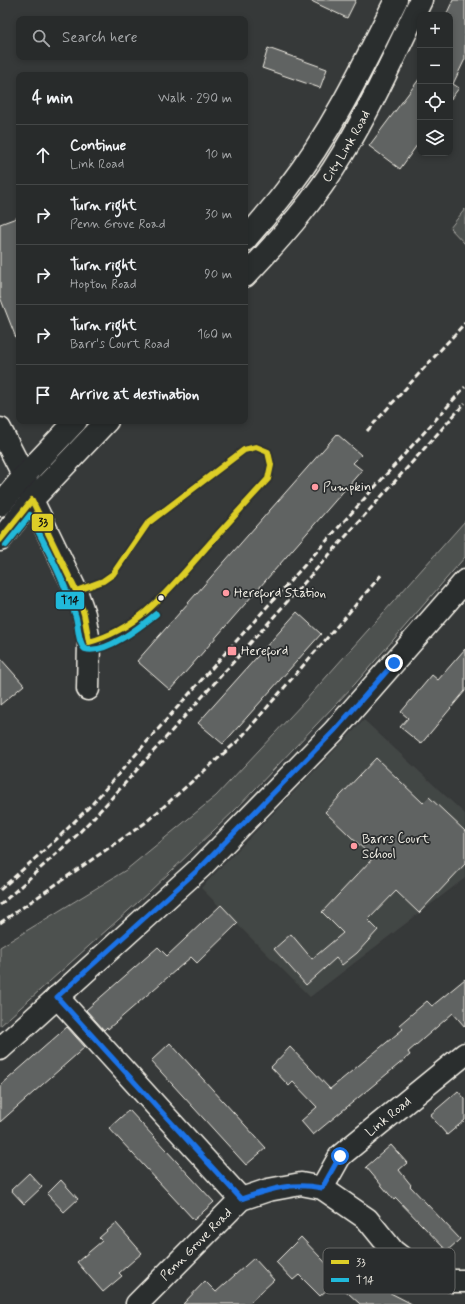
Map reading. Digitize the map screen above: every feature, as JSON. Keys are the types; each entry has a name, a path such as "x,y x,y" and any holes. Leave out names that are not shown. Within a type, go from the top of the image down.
{"main road":[{"name":"City Link Road","path":"248,236 289,188 329,127 356,80 396,0"},
{"name":"City Link Road","path":"248,273 299,214 342,156 380,86 421,0"},
{"path":"0,505 24,476 73,424"},
{"path":"0,540 32,500 104,424"},
{"path":"0,429 24,476 32,500 76,591 84,614 89,642 88,689"},
{"path":"0,1049 201,867 274,794 334,731 465,581"},
{"path":"57,997 241,1199"},
{"name":"Link Road","path":"322,1188 340,1156 465,1054"},
{"name":"Penn Grove Road","path":"137,1304 241,1199 268,1190 301,1184 322,1188 367,1220 390,1248"},
{"name":"Penn Grove Road","path":"455,1282 465,1281"}],"shaded area":[{"path":"465,209 465,244 450,228"},
{"path":"465,521 465,557 355,684 235,810 148,893 0,1026 0,947 126,870 216,796 304,702"},
{"name":"Barrs Court School","path":"364,720 465,814 465,878 310,997 201,888"}],"building":[{"path":"309,0 356,0 347,18"},
{"path":"453,0 465,0 465,59 453,84 453,12 447,12"},
{"path":"268,48 327,69 320,88 262,68"},
{"path":"417,82 417,145 400,169 369,146"},
{"path":"453,84 459,88 453,96"},
{"path":"16,218 16,338 0,297 0,224"},
{"name":"Hereford Station","path":"337,434 361,455 353,463 362,470 170,690 137,661"},
{"path":"297,612 321,634 223,744 198,723"},
{"path":"465,649 465,691 421,744 400,727 408,718 401,712 432,675 438,680"},
{"path":"0,658 24,685 0,705"},
{"path":"376,758 423,803 429,797 465,831 465,864 419,913 396,891 368,920 378,930 357,953 342,965 336,958 306,985 274,949 291,934 312,959 343,933 322,912 373,858 325,812"},
{"path":"221,905 238,923 197,963 191,957 108,1029 107,1027 104,1030 86,1010 158,947 167,956"},
{"path":"465,979 465,1027 453,1013 408,1052 410,1055 313,1135 301,1121 317,1107 293,1082 289,1086 271,1067 290,1047 330,1089 403,1029 399,1025 427,1001 432,1006"},
{"path":"67,1027 85,1047 0,1122 0,1086"},
{"path":"170,1043 266,1148 246,1165 151,1061"},
{"path":"458,1091 465,1099 465,1120 447,1135 430,1115"},
{"path":"129,1110 214,1202 194,1220 109,1128"},
{"path":"391,1145 407,1163 399,1170 411,1185 410,1186 460,1239 450,1248 444,1248 396,1198 394,1200 366,1167"},
{"path":"29,1173 42,1187 24,1204 11,1190"},
{"path":"61,1180 78,1199 64,1212 47,1194"},
{"path":"116,1223 142,1253 119,1273 122,1276 103,1292 77,1262 102,1241 99,1238"},
{"path":"301,1237 323,1260 323,1293 320,1296 299,1275 293,1280 276,1262"},
{"path":"254,1258 274,1280 248,1304 183,1304 205,1281 216,1292"},
{"path":"349,1294 392,1294 412,1304 360,1304"}],"railway":[{"path":"367,431 465,323"},
{"path":"0,890 59,837 93,803 220,659 465,387"},
{"path":"0,905 77,835 109,801 465,403"},
{"path":"0,923 145,823 239,740 383,573"}],"transit line":[{"name":"33","path":"256,447 268,452 271,465 268,479 153,605 124,627 107,636 89,642 84,614 76,591 103,581 113,574 148,523 244,450 256,447"},
{"name":"33","path":"0,540 32,500 76,591"},
{"name":"T14","path":"6,545 30,515 71,601 79,637 82,646 85,649 93,650 112,644 132,632 156,614"}],"place":[{"name":"Pumpkin","path":"315,487"},
{"name":"Hereford Station","path":"226,593"},
{"name":"Hereford","path":"232,651"},
{"name":"Barrs Court School","path":"354,846"}],"route":[{"path":"340,1156 322,1188 301,1184 268,1190 241,1199 57,997 201,867 334,731 394,663"}]}
